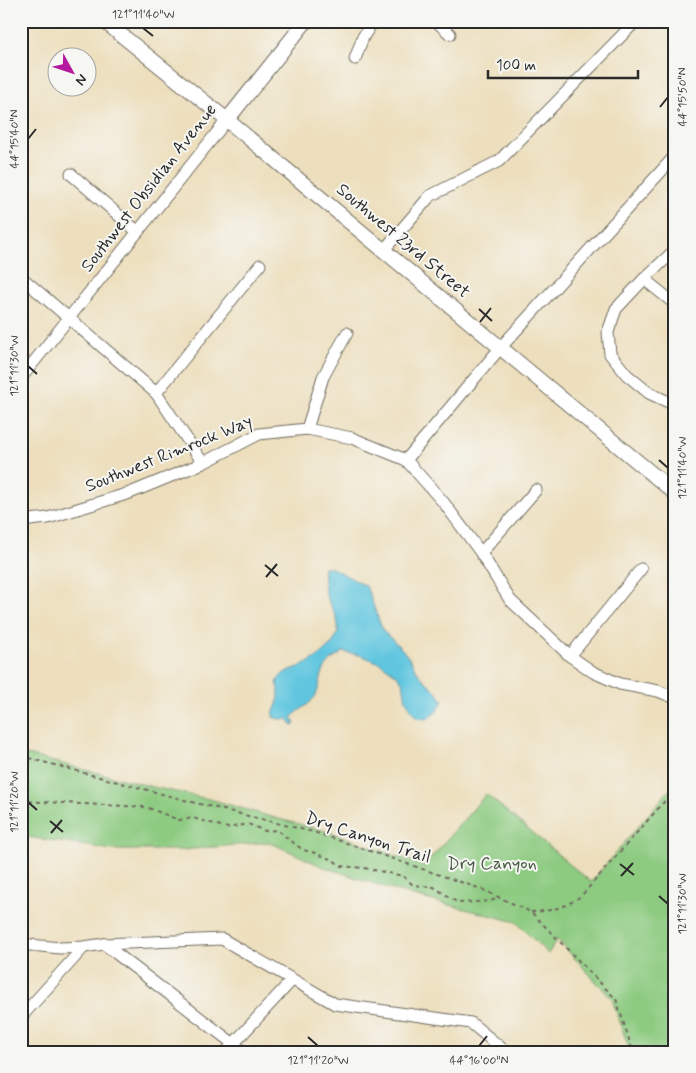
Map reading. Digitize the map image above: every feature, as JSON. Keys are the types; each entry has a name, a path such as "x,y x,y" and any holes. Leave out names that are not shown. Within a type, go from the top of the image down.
{"street":[{"name":"Southwest 23rd Street","path":"104,21 227,120 675,493"},
{"name":"Southwest Obsidian Avenue","path":"21,378 71,320 138,232 306,21"},
{"path":"355,59 363,37 374,21"},
{"path":"436,21 450,34"},
{"path":"384,250 430,196 499,161 636,21"},
{"path":"406,460 501,347 675,156"},
{"path":"71,174 138,232"},
{"path":"675,250 616,309 608,332 610,354 627,375 650,393 675,406"},
{"path":"156,393 260,266"},
{"path":"21,277 156,393 203,463"},
{"path":"644,279 675,304"},
{"path":"307,429 323,377 347,333"},
{"name":"Southwest Rimrock Way","path":"21,521 48,518 130,493 203,463 259,434 307,429 352,438 406,460 444,503 481,554 510,600 570,656 593,672 620,684 658,691 675,698"},
{"path":"481,554 536,490"},
{"path":"570,656 641,568"},
{"path":"21,944 60,948 104,944 222,939 335,1004 471,1023 506,1052"},
{"path":"104,944 230,1047 244,1052"},
{"path":"21,1017 84,947"},
{"path":"230,1047 292,980"}],"path":[{"name":"Dry Canyon Trail","path":"21,756 192,802 318,833 482,889 532,912 616,999 633,1052"},
{"path":"532,912 560,908 582,896 670,795 675,792"},
{"path":"21,801 146,807 179,820 193,818 228,828 248,824 265,832 277,830 302,850 332,860 341,866 364,868 403,876 413,885 434,887 458,903 500,898"}],"green space":[{"name":"Dry Canyon","path":"21,753 153,787 213,800 330,832 424,866 486,794 591,882 671,788 675,787 675,1052 630,1052 612,999 557,939 548,954 516,922 406,894 321,866 269,842 181,850 113,850 21,836"}],"water":[{"path":"324,567 330,567 366,586 383,631 401,648 420,676 443,700 437,711 427,719 418,718 411,709 406,700 403,683 396,674 380,663 360,655 343,652 325,668 314,698 292,717 295,724 292,725 288,719 273,717 279,699 277,682 279,678 286,672 317,657 333,643 336,637 338,626 325,591"}]}
